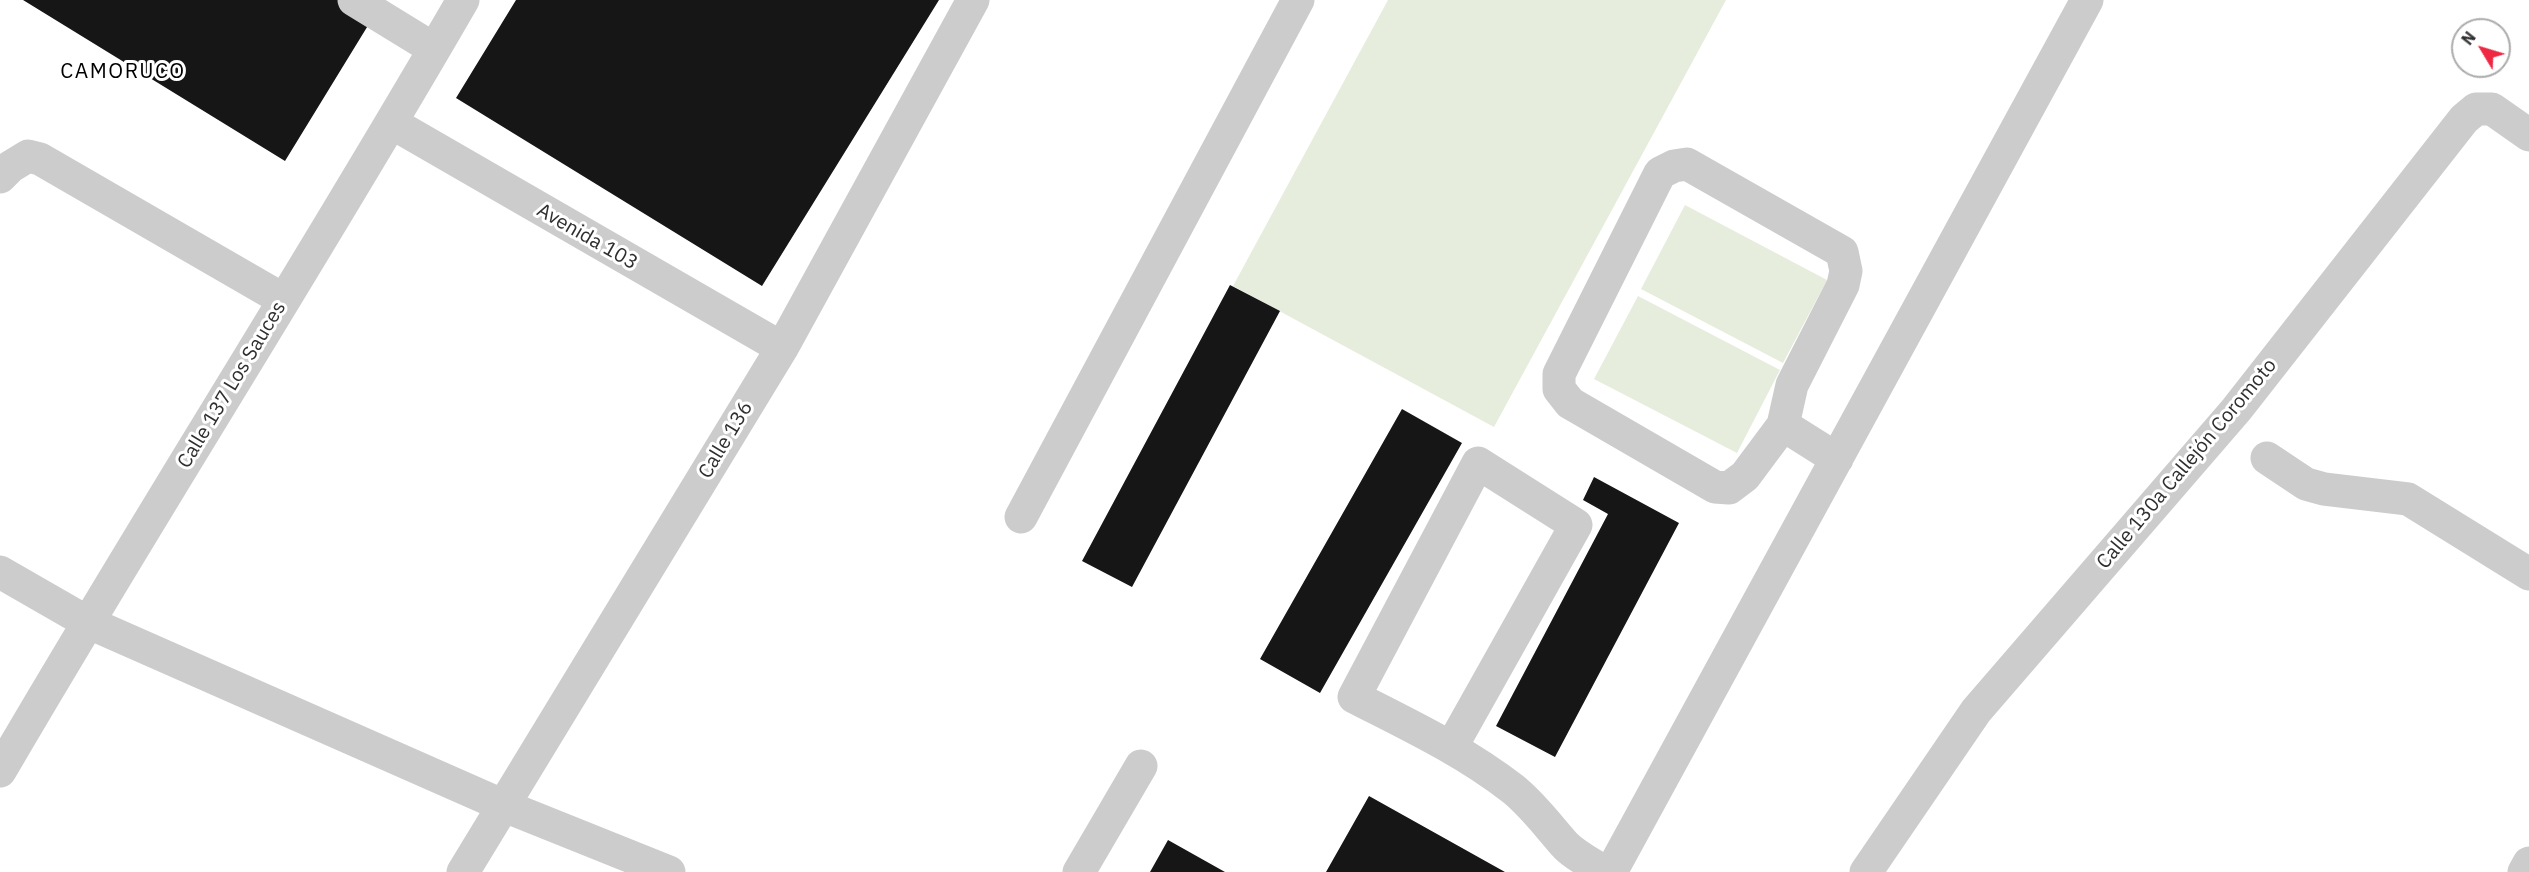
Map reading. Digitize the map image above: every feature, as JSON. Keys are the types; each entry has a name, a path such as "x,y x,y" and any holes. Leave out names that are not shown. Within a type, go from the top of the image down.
{"street":[{"path":"354,0 434,50"},
{"name":"Calle 137 Los Sauces","path":"0,771 87,622 392,123 463,0"},
{"name":"Calle 136","path":"463,872 782,348 973,0"},
{"path":"1022,517 1298,0"},
{"path":"1452,746 1576,525 1478,463 1354,697 1452,746 1516,791 1568,848 1618,869 1837,459 2087,0"},
{"name":"Calle 130a Callejón Coromoto","path":"1866,872 1976,711 2236,410 2464,118 2476,109 2492,109 2529,135"},
{"name":"Avenida 103","path":"392,123 782,348"},
{"path":"0,177 10,167 28,156 40,159 284,300"},
{"path":"1687,164 1842,252 1846,271 1843,285 1792,385 1783,425 1745,476 1729,488 1715,487 1570,403 1559,389 1559,374 1660,173 1674,165 1687,164"},
{"path":"1783,425 1837,459"},
{"path":"2267,458 2306,484 2315,487 2408,499 2529,574"},
{"path":"0,572 87,622 502,805 669,872"},
{"path":"1079,872 1141,766"},
{"path":"2524,872 2529,863"}],"green space":[{"path":"1388,0 1726,0 1494,427 1233,286"},
{"path":"1685,205 1827,280 1783,363 1641,289"},
{"path":"1638,296 1780,370 1737,453 1594,379"}],"building":[{"path":"23,0 341,0 372,19 285,161"},
{"path":"516,0 939,0 762,286 456,98"},
{"path":"1230,285 1280,311 1132,587 1082,561"},
{"path":"1402,409 1462,443 1320,693 1260,659"},
{"path":"1594,477 1679,523 1555,757 1496,726 1608,514 1583,500"},
{"path":"1369,796 1505,872 1326,872"},
{"path":"1168,840 1225,872 1150,872"}],"district":[{"name":"CAMORUCO","path":"123,72"}]}
